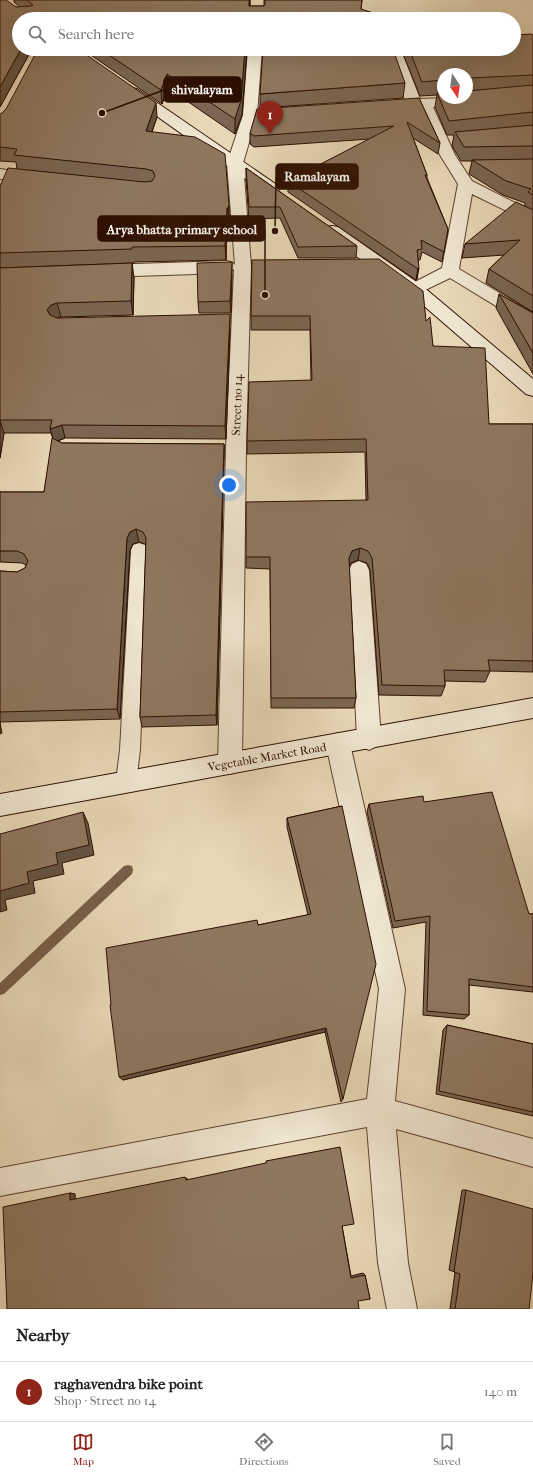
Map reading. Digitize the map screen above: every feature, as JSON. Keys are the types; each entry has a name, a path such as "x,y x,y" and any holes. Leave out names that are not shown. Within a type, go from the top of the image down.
{"street":[{"name":"Street no 14","path":"230,763 227,448 233,321 251,266 235,164 258,115 255,56"},
{"path":"397,56 419,103 440,142 463,173 533,219"},
{"path":"121,84 285,199"},
{"path":"375,107 478,98"},
{"path":"440,142 455,140"},
{"path":"450,271 463,173"},
{"path":"0,174 46,179"},
{"path":"317,221 415,290 533,389"},
{"path":"350,265 380,265"},
{"path":"86,272 251,266"},
{"path":"415,290 450,271"},
{"path":"450,271 533,321"},
{"path":"359,570 369,738"},
{"name":"Vegetable Market Road","path":"0,805 533,708"},
{"path":"338,744 392,989 380,1111 393,1263 402,1309"},
{"path":"0,1182 380,1111 533,1153"}],"lane":[{"path":"126,782 130,750 139,550"}],"building":[{"path":"0,0 6,0 16,7 33,5 27,0 249,0 249,6 264,6 265,0 362,0 361,9 370,12 12,12 12,56 17,56 0,87"},
{"path":"532,34 533,75 473,78 473,68 437,68 437,81 422,82 412,56 521,56 521,35"},
{"path":"34,56 88,56 156,103 146,131 195,137 225,154 229,205 227,208 225,246 132,247 132,249 0,253 0,186 8,168 145,182 152,181 155,176 153,171 146,169 14,155 17,149 0,147 0,114 6,109"},
{"path":"110,56 244,56 241,100 235,119 167,74 161,90"},
{"path":"263,56 395,56 405,83 260,94"},
{"path":"533,85 533,112 449,121 442,104 473,104 473,90"},
{"path":"419,98 440,143 407,122 427,175 425,175 448,229 444,252 421,240 422,249 417,250 418,269 288,181 394,126 254,136 250,133 257,109"},
{"path":"533,125 533,146 464,147 455,132"},
{"path":"533,159 533,195 528,192 531,189 506,181 472,160"},
{"path":"246,168 357,246 298,247 280,207 249,207"},
{"path":"516,202 533,210 533,296 489,269 520,240 465,244"},
{"path":"379,259 423,291 426,321 430,317 433,346 485,348 489,424 533,424 533,661 488,660 490,671 444,670 445,686 382,685 372,558 368,551 360,548 352,551 349,558 356,698 271,698 270,557 246,557 246,502 368,500 366,439 247,441 249,382 312,380 310,316 251,316 252,260"},
{"path":"232,262 230,301 198,302 197,263"},
{"path":"132,263 131,301 57,303 51,305 47,310 50,315 57,318 230,314 225,426 62,425 50,429 52,420 0,420 0,268"},
{"path":"499,294 533,313 533,353"},
{"path":"52,438 62,443 224,444 216,715 140,717 146,538 143,532 136,529 130,532 127,538 117,709 0,712 0,571 17,572 25,568 28,561 24,554 17,551 0,551 0,492 44,492"},
{"path":"492,792 529,914 533,914 533,987 469,979 469,1015 427,1011 430,916 395,921 369,804 423,796 424,802"},
{"path":"342,806 376,964 343,1099 326,1028 119,1077 110,1005 106,948 257,920 258,925 311,914 287,818"},
{"path":"83,812 89,845 56,853 58,864 27,872 29,883 0,891 0,834"},
{"path":"447,1025 533,1044 533,1112 439,1091"},
{"path":"340,1147 354,1224 342,1226 351,1278 365,1275 370,1299 358,1301 359,1309 7,1309 3,1207 70,1193 70,1200 185,1177 186,1180 266,1163 266,1161"},
{"path":"466,1190 533,1209 533,1273 529,1309 455,1309 460,1274 454,1272"}],"waterway":[{"path":"0,990 128,870"}],"place":[{"name":"shivalayam","path":"102,113"},
{"name":"raghavendra bike point","path":"270,134"},
{"name":"Ramalayam","path":"275,231"},
{"name":"Arya bhatta primary school","path":"265,295"}]}
